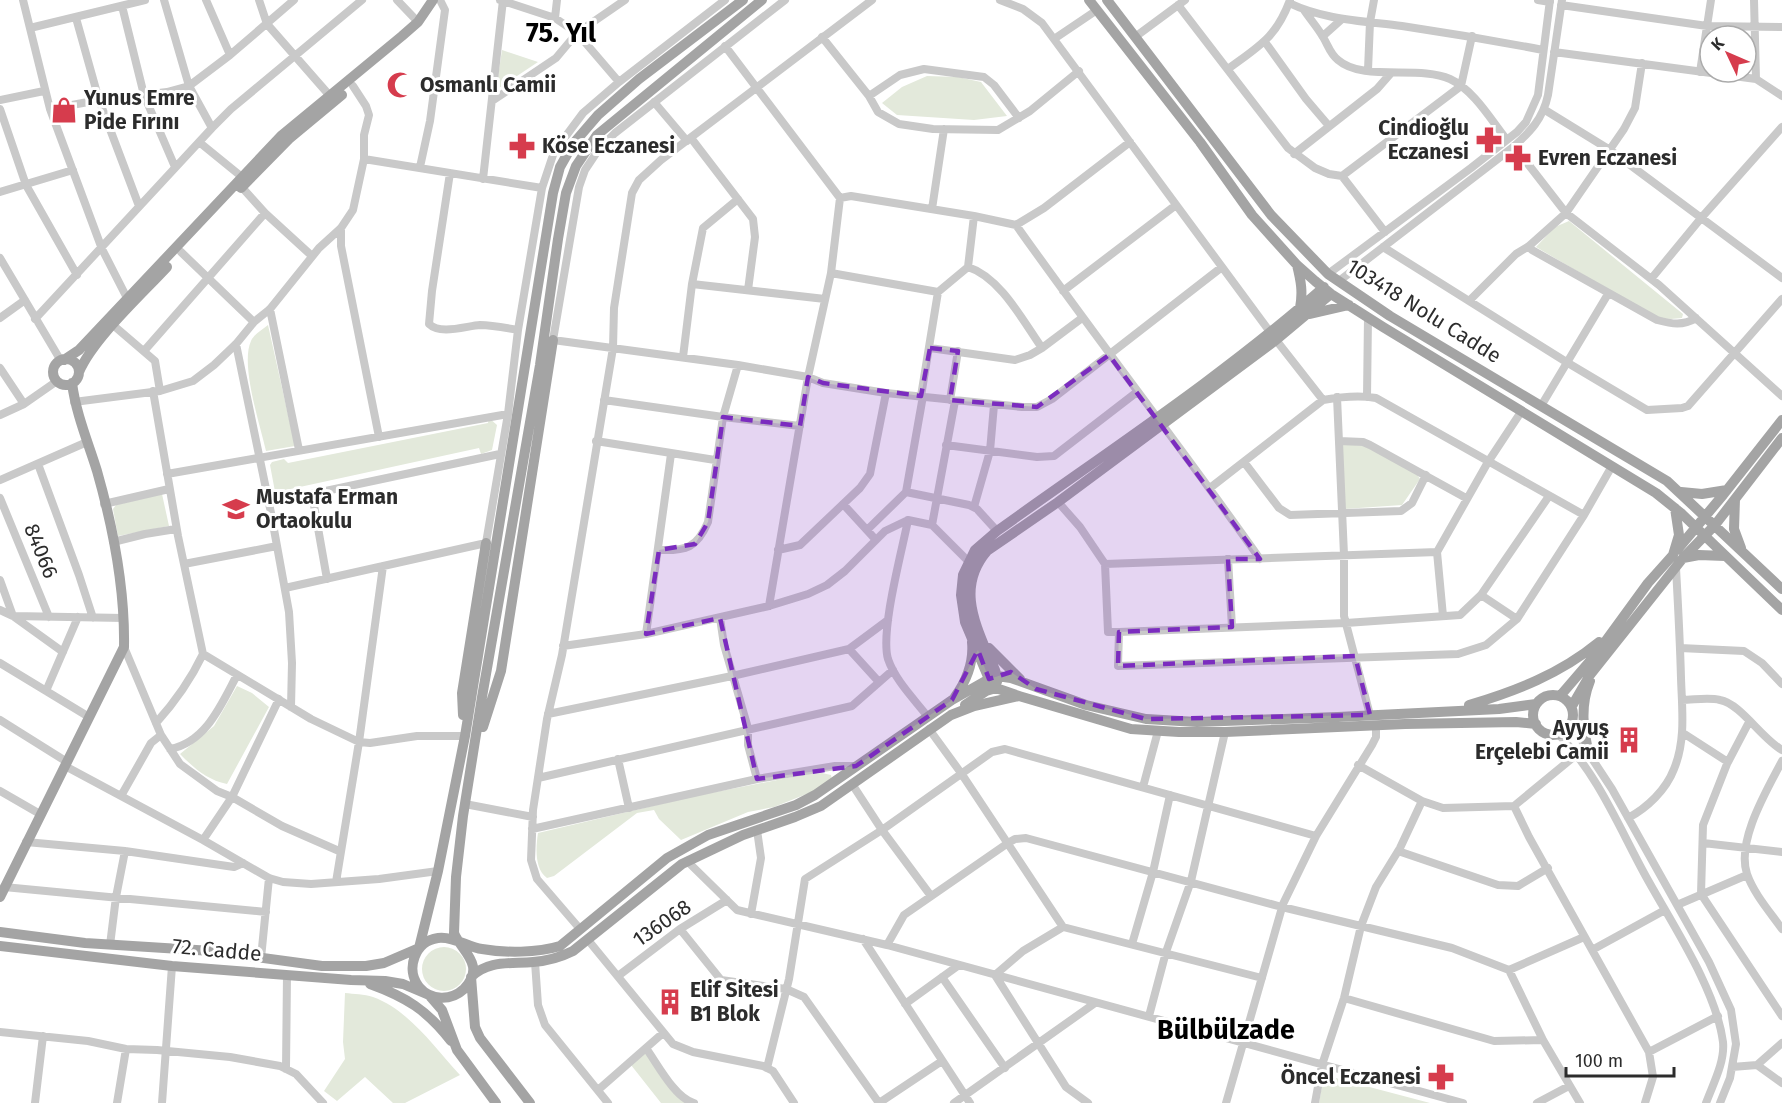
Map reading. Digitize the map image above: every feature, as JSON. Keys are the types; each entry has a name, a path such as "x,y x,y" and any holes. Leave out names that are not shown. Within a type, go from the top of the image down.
{"main road":[{"path":"402,36 374,67 241,182 79,350 54,369 57,381 65,385 77,379 83,362 113,325 181,252 241,182 282,135 418,22 433,0"},
{"path":"457,1050 442,1010 422,990 413,974 412,965 419,948 438,871 465,736 553,193 560,167 573,144 598,115 639,79 742,0"},
{"path":"530,1103 480,1038 475,1027 471,977 473,967 471,957 457,941 454,933 454,914 465,804 540,365 566,193 576,166 597,135 762,0"},
{"path":"1089,0 1193,133 1252,215 1297,265 1349,305 1656,493 1696,527 1782,610"},
{"name":"103418 Nolu Cadde","path":"1110,1 1271,214 1328,274 1390,316 1667,481 1782,589"},
{"path":"1297,265 1302,285 1303,311"},
{"path":"1327,290 1273,336 1159,421 1058,502 987,551 972,574 969,591 976,637 994,681 1019,696 1131,729 1225,732 1376,725 1496,722 1536,724"},
{"path":"1303,311 1349,305"},
{"path":"472,761 501,671 553,340"},
{"path":"63,360 74,362 79,372"},
{"path":"2,892 124,647 124,618 113,542 97,472 74,402 72,383"},
{"path":"1560,696 1648,583 1705,536 1714,525 1731,494 1782,420"},
{"path":"1027,685 976,637 965,622 962,595 963,575 975,550 997,531 1159,421"},
{"path":"1572,706 1595,668 1677,560 1696,527 1705,516 1731,494 1782,438"},
{"path":"1679,492 1695,495 1731,494"},
{"path":"1731,494 1734,528 1742,551"},
{"path":"1675,508 1679,535 1677,560"},
{"path":"465,736 462,693 486,543"},
{"path":"1677,560 1699,555 1725,556"},
{"path":"1453,710 1502,696 1536,683 1587,652 1615,628"},
{"path":"952,700 970,670 976,637"},
{"path":"1589,754 1584,730 1584,706 1587,687 1595,668"},
{"path":"0,932 110,945 212,951 322,966 366,966 384,963 437,938 447,938 482,949 517,951 551,949 560,946 667,858 708,835 796,805 815,795 952,700 994,681 1011,678 1086,705 1146,719 1197,722 1499,709 1536,704 1546,696 1560,696 1567,699 1572,706 1572,722 1564,732 1545,733 1536,724 1534,711 1536,704"},
{"path":"429,995 439,998 459,993 471,977 492,964 536,962 561,957 588,940 687,861 821,806 986,691 994,681"},
{"path":"951,715 974,706 1019,696"},
{"name":"72. Cadde","path":"0,946 172,966 395,982 429,995"},
{"path":"361,981 401,996 436,1022 496,1103"}],"street":[{"path":"23,0 50,109 102,249 127,298"},
{"path":"30,28 146,0"},
{"path":"164,0 189,86 212,128"},
{"path":"206,0 230,55"},
{"path":"259,0 267,24 330,96"},
{"path":"50,109 189,86 230,55 294,0"},
{"path":"35,319 212,128 362,0"},
{"path":"397,0 418,22"},
{"path":"420,167 430,122 445,10 440,0"},
{"path":"483,179 502,0 555,18 577,33 619,82"},
{"path":"555,18 557,0"},
{"path":"285,588 486,543 542,188 554,152 583,113 724,0"},
{"path":"785,0 615,133 599,149 585,170 573,213 553,340 738,365 808,377 823,383 886,393 994,405 1037,407 1052,399 1222,267"},
{"path":"580,929 537,879 531,860 532,829 548,714 563,646 604,400 612,348 614,308 632,193 646,173 872,0"},
{"path":"1000,0 1023,9 1042,23 1273,336 1323,400"},
{"path":"1368,70 1370,22 1374,0"},
{"path":"1339,281 1511,143 1526,122 1538,95 1550,1 1538,0"},
{"path":"1707,24 1711,0"},
{"path":"1754,0 1756,24"},
{"path":"1228,69 1265,42 1282,21 1289,1 1304,10 1342,19 1472,36 1544,50"},
{"path":"492,101 556,58 577,33 621,2"},
{"path":"1136,37 1181,2 1228,69 1294,154 1315,168 1342,176 1385,232"},
{"path":"1328,274 1534,126 1545,110 1561,3 1698,25"},
{"path":"122,6 144,95 176,167"},
{"path":"1054,39 1097,10"},
{"path":"1304,10 1338,61 1368,70 1431,74 1450,79 1467,90 1566,213 1651,279 1735,351 1782,396"},
{"path":"76,18 99,100 139,206"},
{"path":"1323,36 1342,19"},
{"path":"1758,28 1782,27"},
{"path":"1342,176 1461,86 1472,36"},
{"path":"822,37 869,96 878,112 899,124 944,129 998,130 1019,118 1079,71"},
{"path":"1265,42 1306,99 1329,126"},
{"path":"725,46 840,198 831,273 808,377 769,606"},
{"path":"1554,52 1698,72"},
{"path":"1470,300 1516,254 1529,246 1566,213 1624,129 1635,108 1642,63"},
{"path":"869,96 900,75 924,69 984,77 994,85 1019,118"},
{"path":"1294,154 1377,89 1390,73"},
{"path":"1758,79 1782,96"},
{"path":"74,402 156,391 194,381 236,344 254,322 270,309 312,256 341,228 353,210 364,159 364,135 369,115 353,86"},
{"path":"0,100 44,91"},
{"path":"654,102 689,139 753,219 755,237 748,290"},
{"path":"0,109 26,185 77,275"},
{"path":"1545,110 1610,150 1782,278"},
{"path":"1651,279 1702,217 1782,127"},
{"path":"932,209 944,129"},
{"path":"200,142 241,182 265,213 312,256"},
{"path":"1016,225 1044,208 1130,142"},
{"path":"364,159 542,188"},
{"path":"0,192 73,170"},
{"path":"450,174 429,324 433,328 441,329 482,325 518,330"},
{"path":"840,198 851,196 1016,225 1260,559"},
{"path":"683,357 703,228 738,199"},
{"path":"1063,291 1176,205"},
{"path":"144,351 265,213"},
{"path":"867,530 906,492 938,292 968,267 974,216"},
{"path":"341,228 341,246 380,437"},
{"path":"1529,246 1532,250 1608,294 1658,320 1673,325 1687,324 1696,318"},
{"path":"1383,247 1647,410 1688,406 1782,299"},
{"path":"181,252 254,322"},
{"path":"0,258 35,319 63,360"},
{"path":"968,267 986,276 998,288 1042,348"},
{"path":"831,273 938,292"},
{"path":"693,284 825,299"},
{"path":"1541,406 1608,294"},
{"path":"0,318 25,300"},
{"path":"270,309 299,450"},
{"path":"1367,397 1368,317"},
{"path":"930,348 1015,360 1042,348 1082,318"},
{"path":"113,325 155,361 156,391 167,474 203,654 196,669 175,700 156,723"},
{"path":"236,344 290,612 291,707"},
{"path":"932,525 946,445 958,351"},
{"path":"659,549 675,550 695,544 708,522 715,460 723,417 738,365"},
{"path":"0,368 24,404"},
{"path":"0,415 24,404 57,381"},
{"path":"946,445 1037,457 1054,456 1137,392"},
{"path":"778,550 800,545 860,488 870,474 886,393"},
{"path":"1337,397 1343,513 1344,616 1370,715"},
{"path":"1210,488 1323,400 1337,397 1367,397 1376,398 1584,515"},
{"path":"604,400 800,426"},
{"path":"974,507 990,451 994,405"},
{"path":"1443,616 1437,552 1466,498 1521,412"},
{"path":"167,474 508,414"},
{"path":"596,441 715,460"},
{"path":"1339,441 1363,442 1466,498"},
{"path":"0,480 87,442"},
{"path":"269,503 500,454"},
{"path":"646,634 671,454"},
{"path":"1244,462 1286,514 1401,511 1412,503 1426,475"},
{"path":"38,464 93,618"},
{"path":"1119,632 1118,666 1458,654 1486,645 1517,619 1584,515 1612,466"},
{"path":"104,504 170,489"},
{"path":"906,492 974,507 997,531"},
{"path":"312,494 327,579"},
{"path":"1058,502 1080,527 1105,564 1108,632 1119,632 1346,623 1460,615 1481,595 1549,496"},
{"name":"84066","path":"0,498 49,617"},
{"path":"843,504 876,540"},
{"path":"563,646 646,634 769,606 808,594 827,585 865,553 885,531 908,520 932,525 969,562"},
{"path":"908,520 888,620 887,656 892,670 928,717"},
{"path":"113,542 177,529"},
{"path":"184,564 277,546"},
{"path":"1105,564 1437,552"},
{"path":"1228,559 1232,627"},
{"path":"1628,818 1646,807 1669,778 1674,771 1681,748 1683,733 1677,560"},
{"path":"336,882 383,566"},
{"path":"0,580 13,616"},
{"path":"1481,595 1517,619"},
{"path":"0,610 13,616 63,652"},
{"path":"13,616 124,618"},
{"path":"46,691 78,617"},
{"path":"720,618 723,645 748,728 748,745 757,779"},
{"path":"548,714 849,649 888,620"},
{"path":"124,647 160,735 180,764 217,791 232,797 282,826 339,851"},
{"path":"1680,648 1744,651 1762,663 1782,684"},
{"path":"849,649 879,682"},
{"path":"203,654 311,719 358,742 370,743 417,736 465,736"},
{"path":"0,663 89,717"},
{"path":"538,778 748,728 852,706 892,670"},
{"path":"170,749 181,747 196,738 211,722 237,675"},
{"path":"203,840 232,797 279,699"},
{"path":"1682,700 1718,699 1732,704 1768,740 1782,750"},
{"path":"0,720 66,764 269,878 283,882 311,884 438,871"},
{"path":"1572,722 1709,962 1731,1010 1736,1044 1730,1078 1720,1103"},
{"path":"1749,722 1728,762 1706,814 1703,825 1701,894 1782,1016"},
{"path":"1226,1103 1282,907 1316,836 1376,737 1376,725"},
{"path":"929,729 961,773 1063,927 1262,978"},
{"path":"1143,787 1158,731"},
{"path":"1149,1016 1166,952 1191,881 1225,732"},
{"path":"1683,733 1728,762"},
{"path":"1558,734 1596,780 1700,975 1718,1016 1723,1044 1722,1059 1706,1103"},
{"path":"121,796 151,743 160,735"},
{"path":"767,1068 786,989 805,879 882,830 992,752 1005,749 1316,836"},
{"path":"1358,765 1422,801 1443,808 1515,806 1576,756"},
{"path":"618,759 629,808"},
{"path":"1782,761 1758,806 1744,862 1753,887 1782,929"},
{"path":"532,829 757,779 835,766 856,766"},
{"path":"852,784 882,830 931,896"},
{"path":"0,791 40,814"},
{"path":"1132,944 1153,872 1170,795"},
{"path":"1315,1103 1322,1065 1344,998 1361,926 1376,887 1398,851 1422,801"},
{"path":"465,804 533,817"},
{"path":"1515,806 1584,937 1649,1052 1653,1077 1646,1103"},
{"path":"751,914 761,858 757,831"},
{"path":"887,945 904,915 1008,843 1015,839 1026,838 1282,907 1452,948 1509,970 1543,1040 1580,1103"},
{"path":"26,842 125,851 234,867 243,863"},
{"path":"1703,843 1782,852"},
{"path":"110,945 125,851"},
{"path":"1398,851 1498,885 1518,886 1548,868"},
{"path":"687,861 737,910 887,945 1463,1103"},
{"path":"1677,905 1747,875"},
{"path":"261,958 269,878"},
{"path":"2,892 116,897 266,912"},
{"name":"136068","path":"618,976 680,929 727,900"},
{"path":"1592,950 1665,910"},
{"path":"995,975 1023,951 1063,927"},
{"path":"680,929 721,980 786,989 804,997 879,1103 942,1061"},
{"path":"1509,970 1584,937"},
{"path":"863,939 968,1100"},
{"path":"588,940 673,1044 682,1049 767,1068 772,1071 794,1103"},
{"path":"536,962 538,1005 545,1026 608,1103"},
{"path":"905,1004 959,965"},
{"path":"162,1103 172,966"},
{"path":"286,1069 287,975"},
{"path":"995,975 1065,1087 1088,1103"},
{"path":"942,977 1005,1068"},
{"path":"1344,998 1494,1041 1543,1040"},
{"path":"954,1103 968,1100 1005,1068 1095,1003"},
{"path":"1649,1052 1718,1016"},
{"path":"0,1032 126,1049 230,1057 280,1066 296,1074 323,1103"},
{"path":"598,1090 663,1033"},
{"path":"35,1103 43,1036"},
{"path":"1732,1067 1757,1065 1782,1043"},
{"path":"646,1048 675,1089 686,1101 694,1103"},
{"path":"117,1103 126,1049"},
{"path":"1757,1065 1782,1083"},
{"path":"1537,1103 1569,1086"}],"highlighted area":[{"path":"930,348 958,351 950,400 1037,407 1109,355 1260,559 1228,559 1232,627 1119,632 1118,666 1355,656 1370,715 1146,719 1036,689 1011,672 989,679 978,650 952,700 856,766 757,779 720,618 646,634 659,550 695,544 708,522 723,417 800,426 808,377 823,383 921,396"}],"shaded area":[{"path":"502,50 538,62 496,90"},
{"path":"927,76 958,77 981,82 1007,116 974,120 897,115 882,103 902,87"},
{"path":"1569,221 1683,314 1682,318 1657,318 1536,247 1555,227"},
{"path":"268,325 295,446 266,451 249,379 248,352 256,334"},
{"path":"489,418 497,425 492,450 481,454 479,448 286,490 285,496 276,497 270,465 272,462 284,459 288,463 488,423"},
{"path":"1344,444 1365,446 1417,474 1420,479 1402,505 1344,509 1341,447"},
{"path":"162,494 169,526 118,536 113,509 116,505"},
{"path":"237,686 252,693 269,707 227,784 196,769 180,754 214,726"},
{"path":"822,773 831,775 832,780 814,791 774,807 748,812 681,840 659,819 654,810 637,813 554,876 547,878 538,863 538,833 695,796"},
{"path":"444,947 459,954 466,969 459,984 444,991 429,984 422,969 429,954"},
{"path":"345,993 373,997 398,1011 420,1030 460,1075 405,1103 393,1103 365,1077 337,1101 324,1091 345,1059 343,1042"},
{"path":"646,1052 686,1103 661,1103 631,1065"},
{"path":"1324,1075 1430,1103 1319,1103"}],"place":[{"name":"Osmanlı Camii","path":"400,85"},
{"name":"Yunus Emre Pide Fırını","path":"64,110"},
{"name":"Cindioğlu Eczanesi","path":"1489,140"},
{"name":"Köse Eczanesi","path":"522,146"},
{"name":"Evren Eczanesi","path":"1518,158"},
{"name":"Mustafa Erman Ortaokulu","path":"236,509"},
{"name":"Ayyuş Erçelebi Camii","path":"1629,740"},
{"name":"Elif Sitesi B1 Blok","path":"670,1002"},
{"name":"Öncel Eczanesi","path":"1441,1077"}],"district":[{"name":"75. Yıl","path":"561,33"},
{"name":"Bülbülzade","path":"1226,1030"}]}
